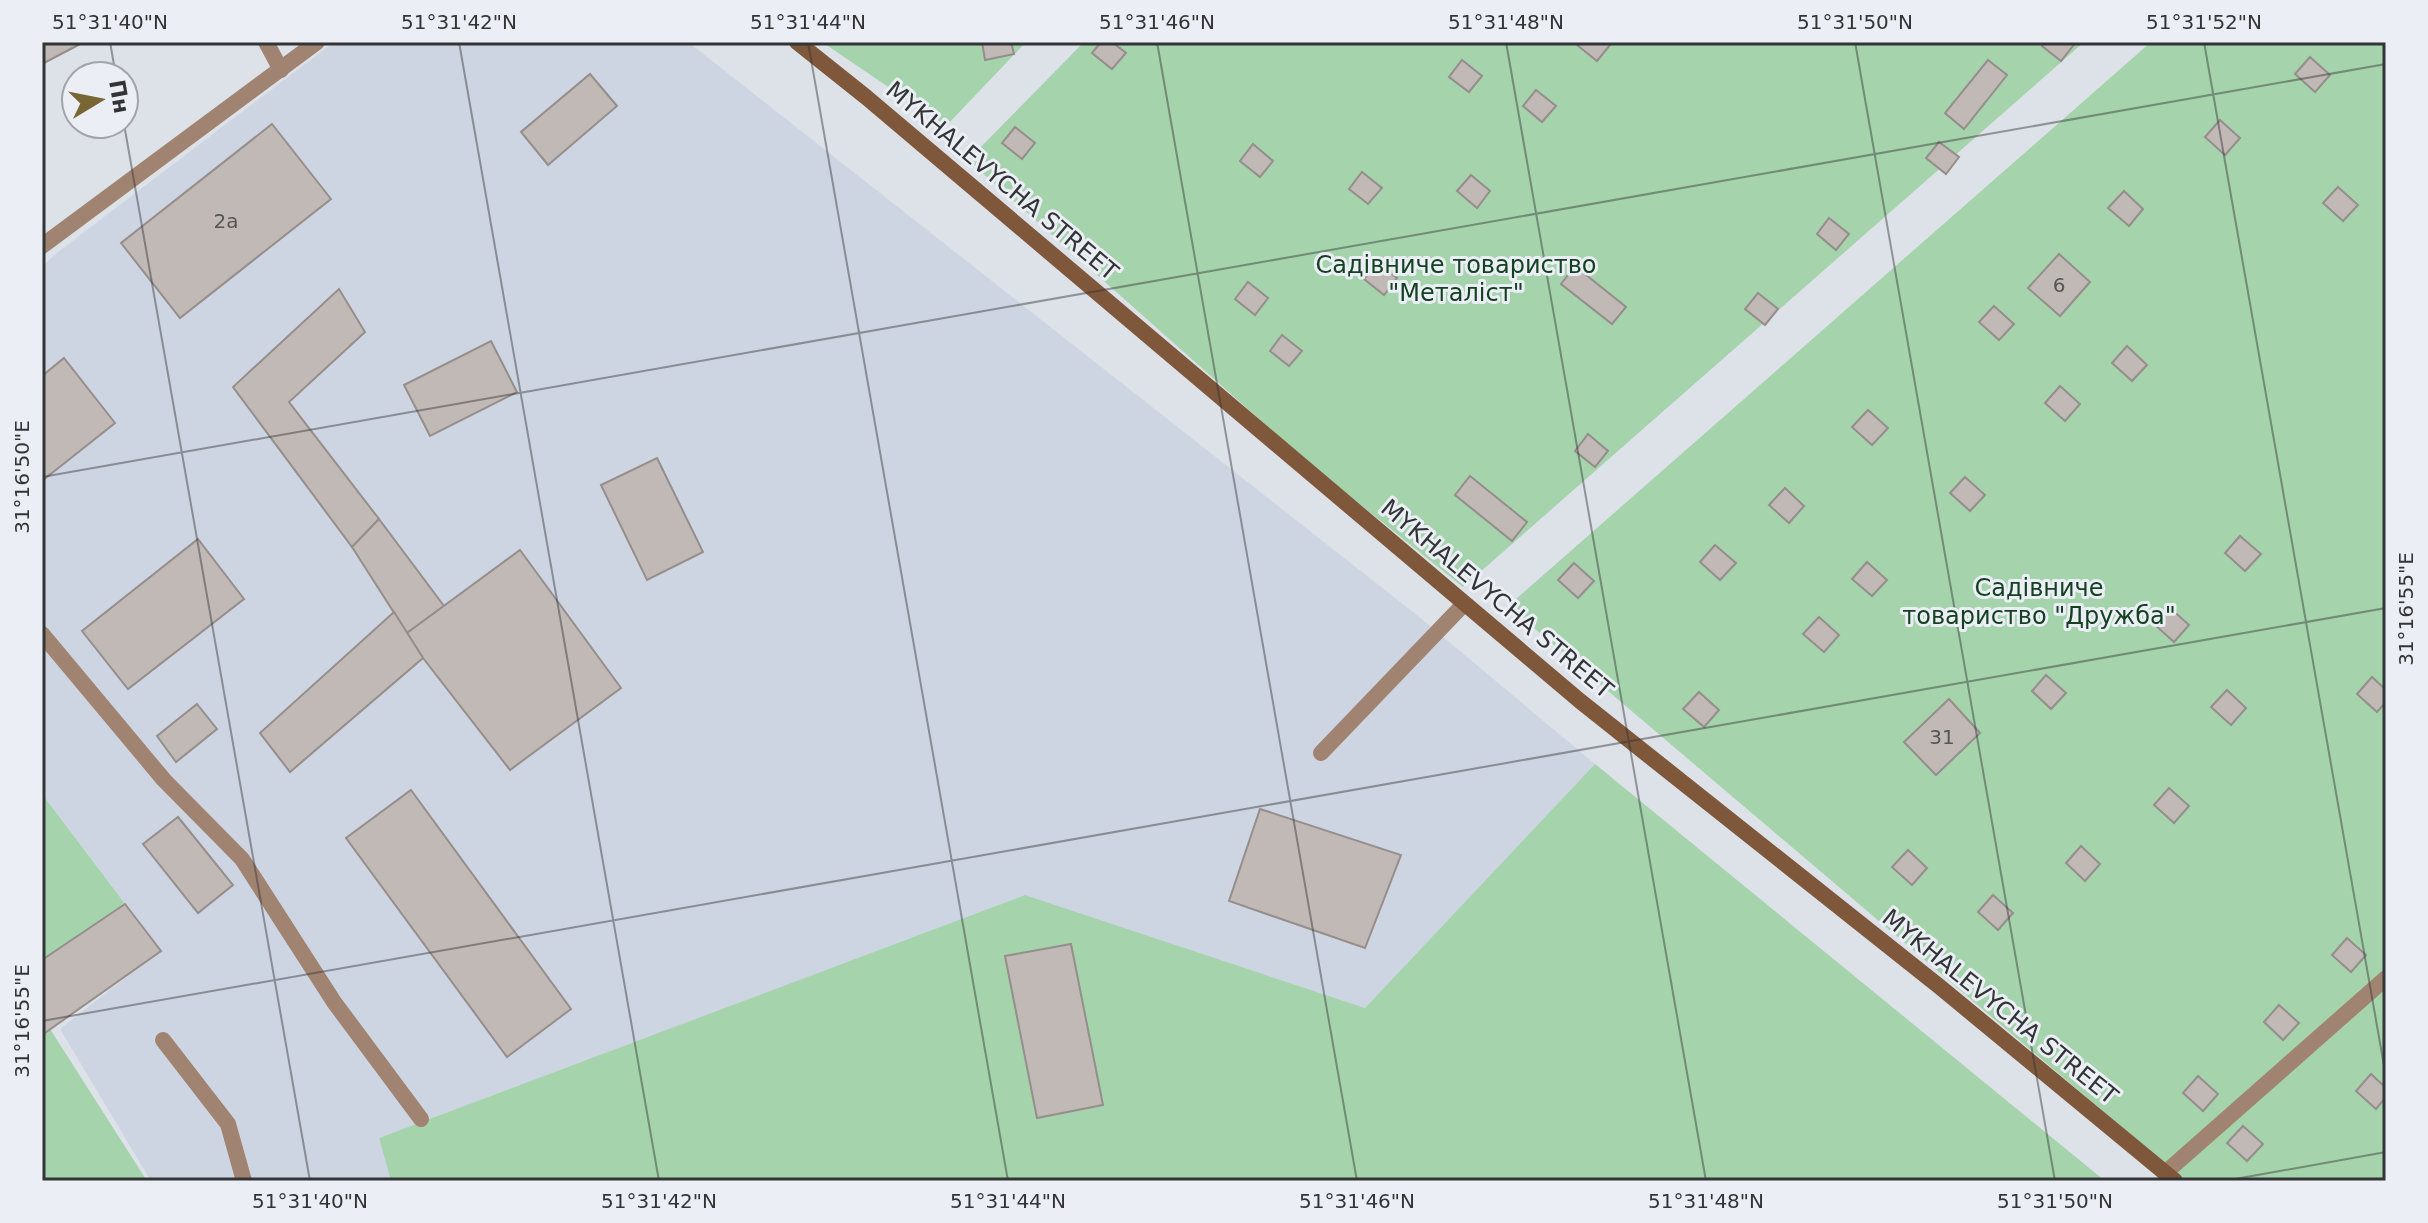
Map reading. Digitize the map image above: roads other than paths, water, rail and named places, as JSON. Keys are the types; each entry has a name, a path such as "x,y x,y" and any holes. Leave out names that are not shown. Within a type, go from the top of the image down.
{"street":[{"name":"MYKHALEVYCHA STREET","path":"797,42 1580,701 1929,978 2170,1177"}],"lane":[{"path":"266,42 281,70"},
{"path":"42,246 317,42"},
{"path":"1321,753 1464,604"},
{"path":"42,634 164,780 242,859 334,1002 421,1119"},
{"path":"2170,1177 2386,978"},
{"path":"163,1040 228,1124 244,1181"}],"park label":[{"name":"Садівниче товариство \"Металіст\"","path":"1456,279"},
{"name":"Садівниче товариство \"Дружба\"","path":"2039,602"}]}
